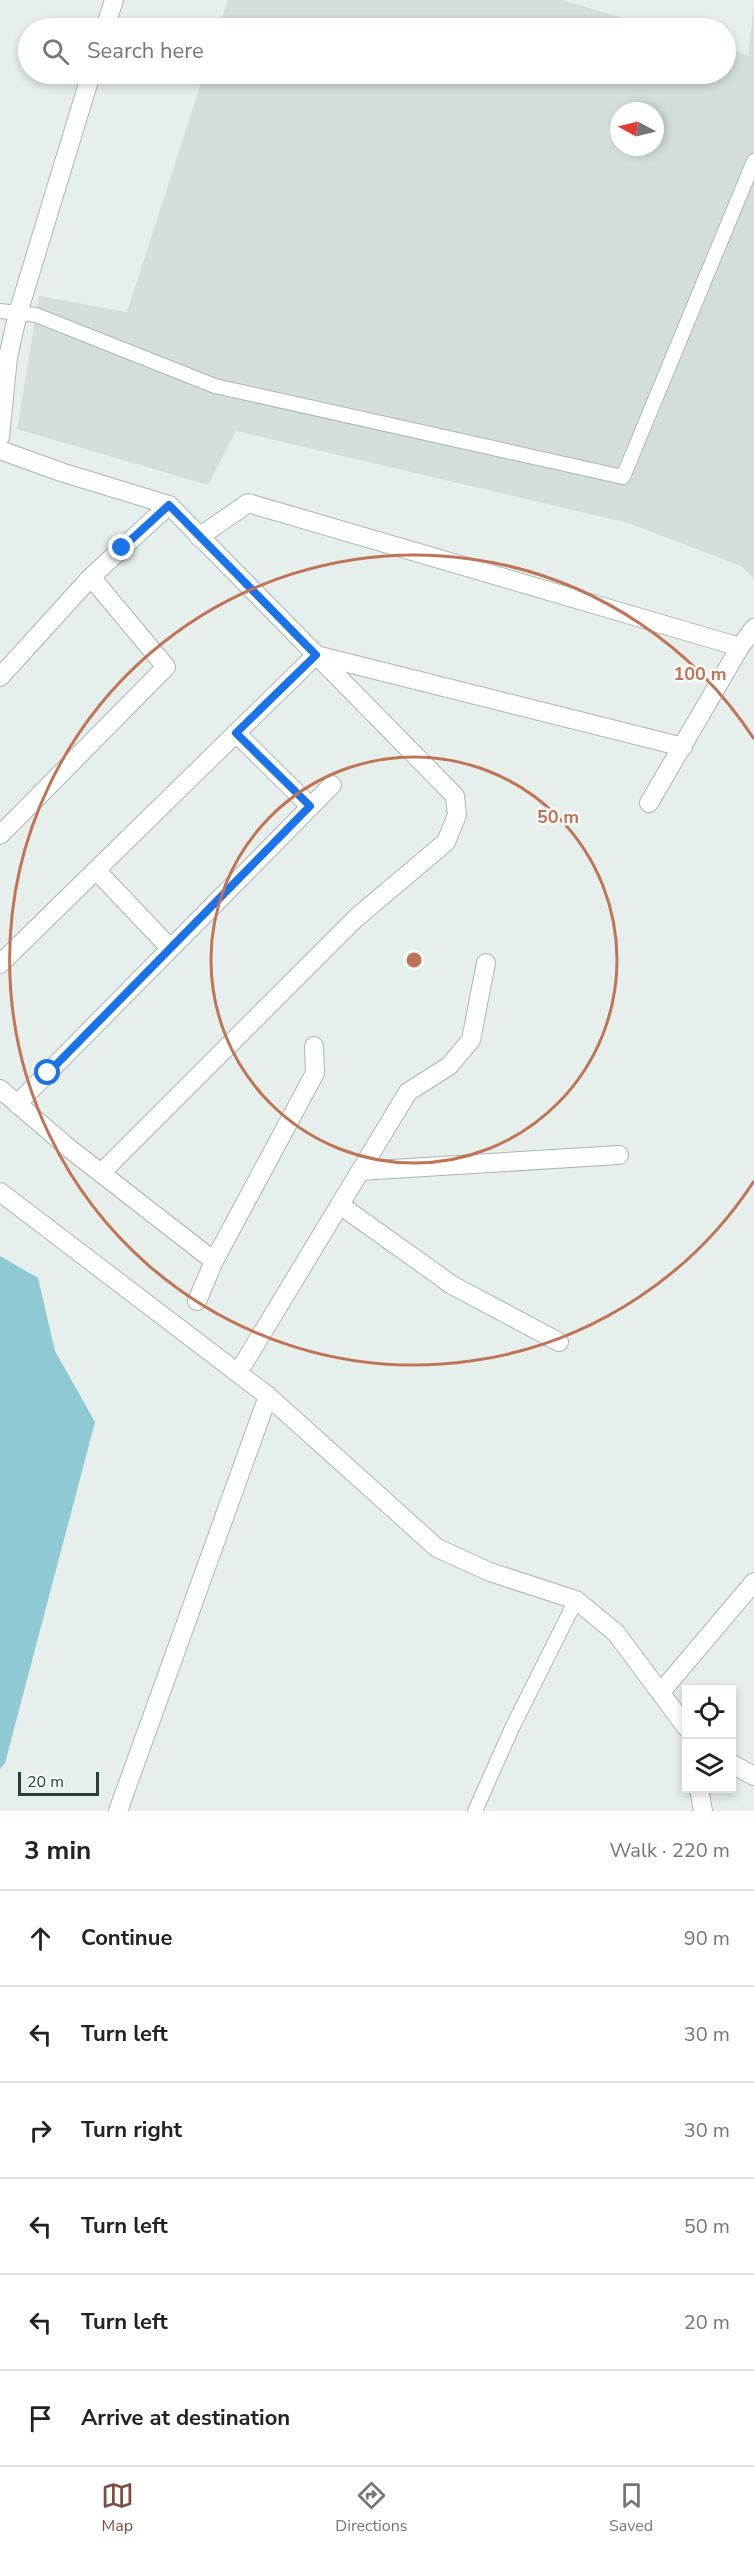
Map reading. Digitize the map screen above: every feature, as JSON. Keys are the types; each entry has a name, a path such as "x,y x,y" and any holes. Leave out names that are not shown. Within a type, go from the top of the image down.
{"street":[{"path":"108,18 114,0"},
{"path":"0,437 8,357 9,312 88,84"},
{"path":"0,450 61,472 169,505 455,796 457,815 446,842 356,918 101,1173"},
{"path":"200,537 248,503 740,647"},
{"path":"0,677 91,577 169,505"},
{"path":"0,835 166,667 91,577"},
{"path":"649,803 740,647 754,628"},
{"path":"0,963 316,655"},
{"path":"316,655 683,747"},
{"path":"236,733 310,806"},
{"path":"17,1104 332,785"},
{"path":"96,870 170,948"},
{"path":"238,1373 408,1092 449,1066 471,1040 486,963"},
{"path":"197,1301 214,1261 315,1073 314,1046"},
{"path":"0,1089 101,1173 214,1261"},
{"path":"360,1172 619,1155"},
{"path":"0,1192 268,1396 437,1548 490,1572 576,1600 616,1633 682,1720"},
{"path":"340,1205 452,1285 559,1342"},
{"path":"118,1811 268,1396"},
{"path":"661,1692 754,1582"},
{"path":"736,1766 754,1776"},
{"path":"700,1793 703,1811"}],"lane":[{"path":"9,312 36,315 215,386 623,477 754,161"},
{"path":"476,1811 512,1728 576,1600"}],"shaded area":[{"path":"228,0 562,0 623,18 222,18"},
{"path":"754,6 754,579 741,566 628,523 236,431 208,485 17,429 39,296 127,312 201,84 736,84 736,52 748,55"}],"water":[{"path":"0,1256 38,1278 55,1351 95,1422 5,1763 0,1769"}],"route":[{"path":"48,1073 310,806 236,733 316,655 169,505 122,548"}]}
